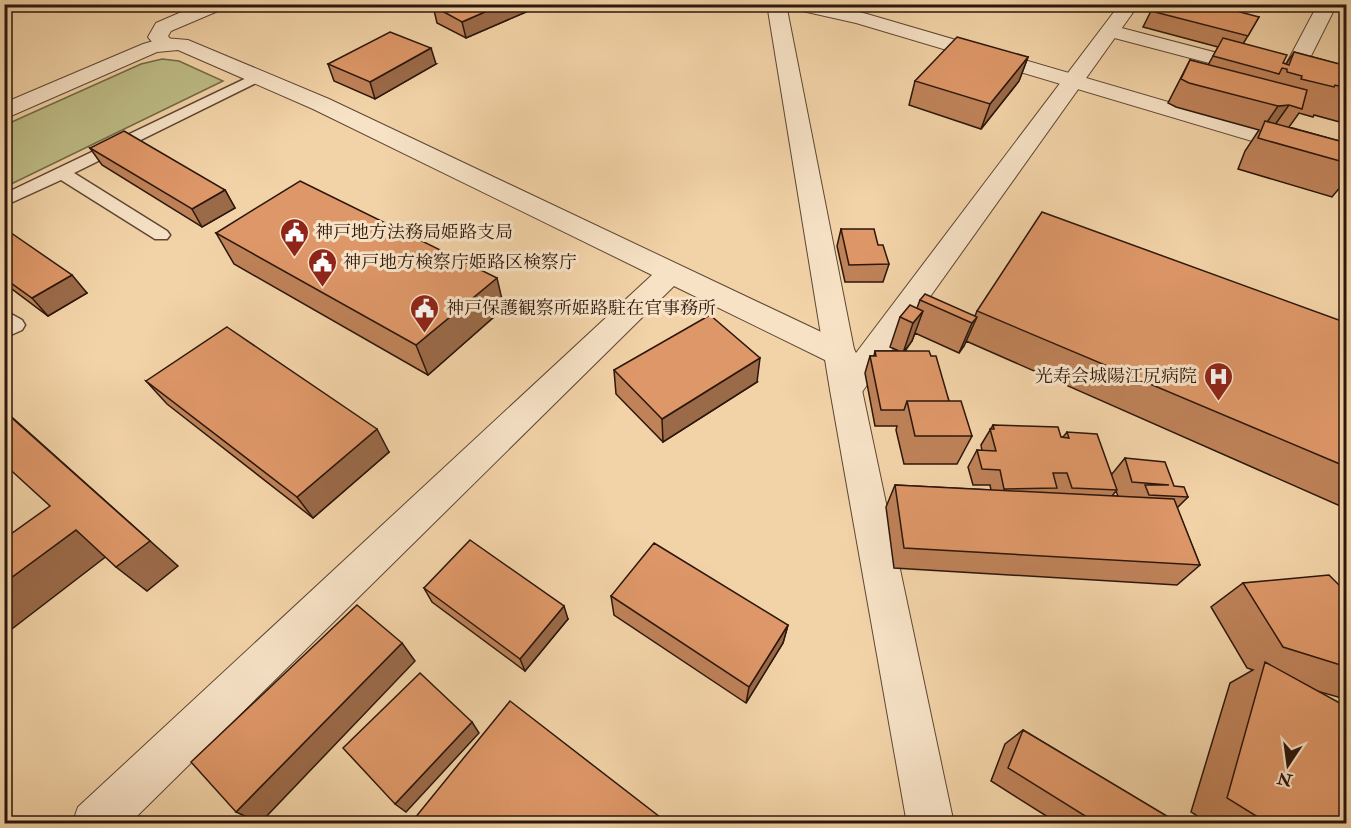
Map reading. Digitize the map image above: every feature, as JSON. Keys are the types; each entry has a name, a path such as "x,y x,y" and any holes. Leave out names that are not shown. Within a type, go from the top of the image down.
{"street":[{"path":"4,8 15,4"},
{"path":"164,44 158,37 163,27 218,4"},
{"path":"776,4 842,355 846,390 931,824"},
{"path":"795,4 860,18 1347,162"},
{"path":"860,18 875,4"},
{"path":"846,390 1130,4"},
{"path":"1110,31 1289,78 1328,4"},
{"path":"4,112 164,44 181,44 321,104 842,355"},
{"path":"95,824 670,274"}],"lane":[{"path":"4,201 256,77"},
{"path":"62,173 161,235"},
{"path":"4,317 15,325 4,331"}],"shaded area":[{"path":"162,59 179,61 223,81 5,187 5,125 141,64"}],"building":[{"path":"438,4 503,4 462,22 433,6"},
{"path":"1156,4 1210,4 1259,17 1248,36 1151,11"},
{"path":"390,32 431,48 370,82 328,64"},
{"path":"957,37 1028,57 990,104 915,81"},
{"path":"1223,38 1287,55 1283,63 1289,65 1294,52 1347,66 1347,88 1301,79 1302,76 1287,72 1287,69 1282,68 1279,74 1213,56"},
{"path":"1190,60 1307,90 1302,109 1289,105 1278,106 1189,83 1181,79"},
{"path":"1265,121 1347,143 1347,163 1258,138"},
{"path":"124,131 225,190 192,209 90,148"},
{"path":"300,181 497,278 416,345 216,233"},
{"path":"1042,212 1347,323 1347,467 977,311"},
{"path":"4,228 72,275 32,298 4,278"},
{"path":"841,229 874,229 878,245 883,245 889,264 849,265"},
{"path":"925,294 977,317 972,323 920,300"},
{"path":"910,305 923,311 913,323 900,317"},
{"path":"710,315 760,358 662,419 614,370"},
{"path":"227,327 377,429 297,497 146,381"},
{"path":"875,351 929,351 931,356 936,356 949,401 907,401 904,410 881,410 870,356 876,356"},
{"path":"907,401 961,401 972,436 915,436"},
{"path":"4,411 150,541 116,567 76,530 4,583 4,539 50,506 4,464"},
{"path":"993,425 1058,427 1061,437 1069,438 1067,432 1097,434 1117,490 1072,488 1067,473 1053,473 1057,488 1004,489 1000,470 982,469 977,450 996,451 990,429 994,429"},
{"path":"1125,458 1165,462 1174,486 1184,487 1188,497 1149,495 1145,485 1169,485 1132,482"},
{"path":"895,485 1174,499 1200,565 904,548"},
{"path":"470,540 564,606 520,659 424,588"},
{"path":"654,543 788,625 749,687 611,596"},
{"path":"1329,575 1347,593 1347,667 1283,647 1243,583"},
{"path":"357,605 402,643 236,812 191,762"},
{"path":"1265,662 1347,707 1347,824 1269,824 1227,798"},
{"path":"420,673 472,722 395,804 343,748"},
{"path":"510,701 669,824 410,824"},
{"path":"1023,730 1180,824 1098,824 1008,768"}],"place":[{"name":"神戸地方法務局姫路支局","path":"294,258"},
{"name":"神戸地方検察庁姫路区検察庁","path":"322,288"},
{"name":"神戸保護観察所姫路駐在官事務所","path":"425,334"},
{"name":"光寿会城陽江尻病院","path":"1218,402"}]}
